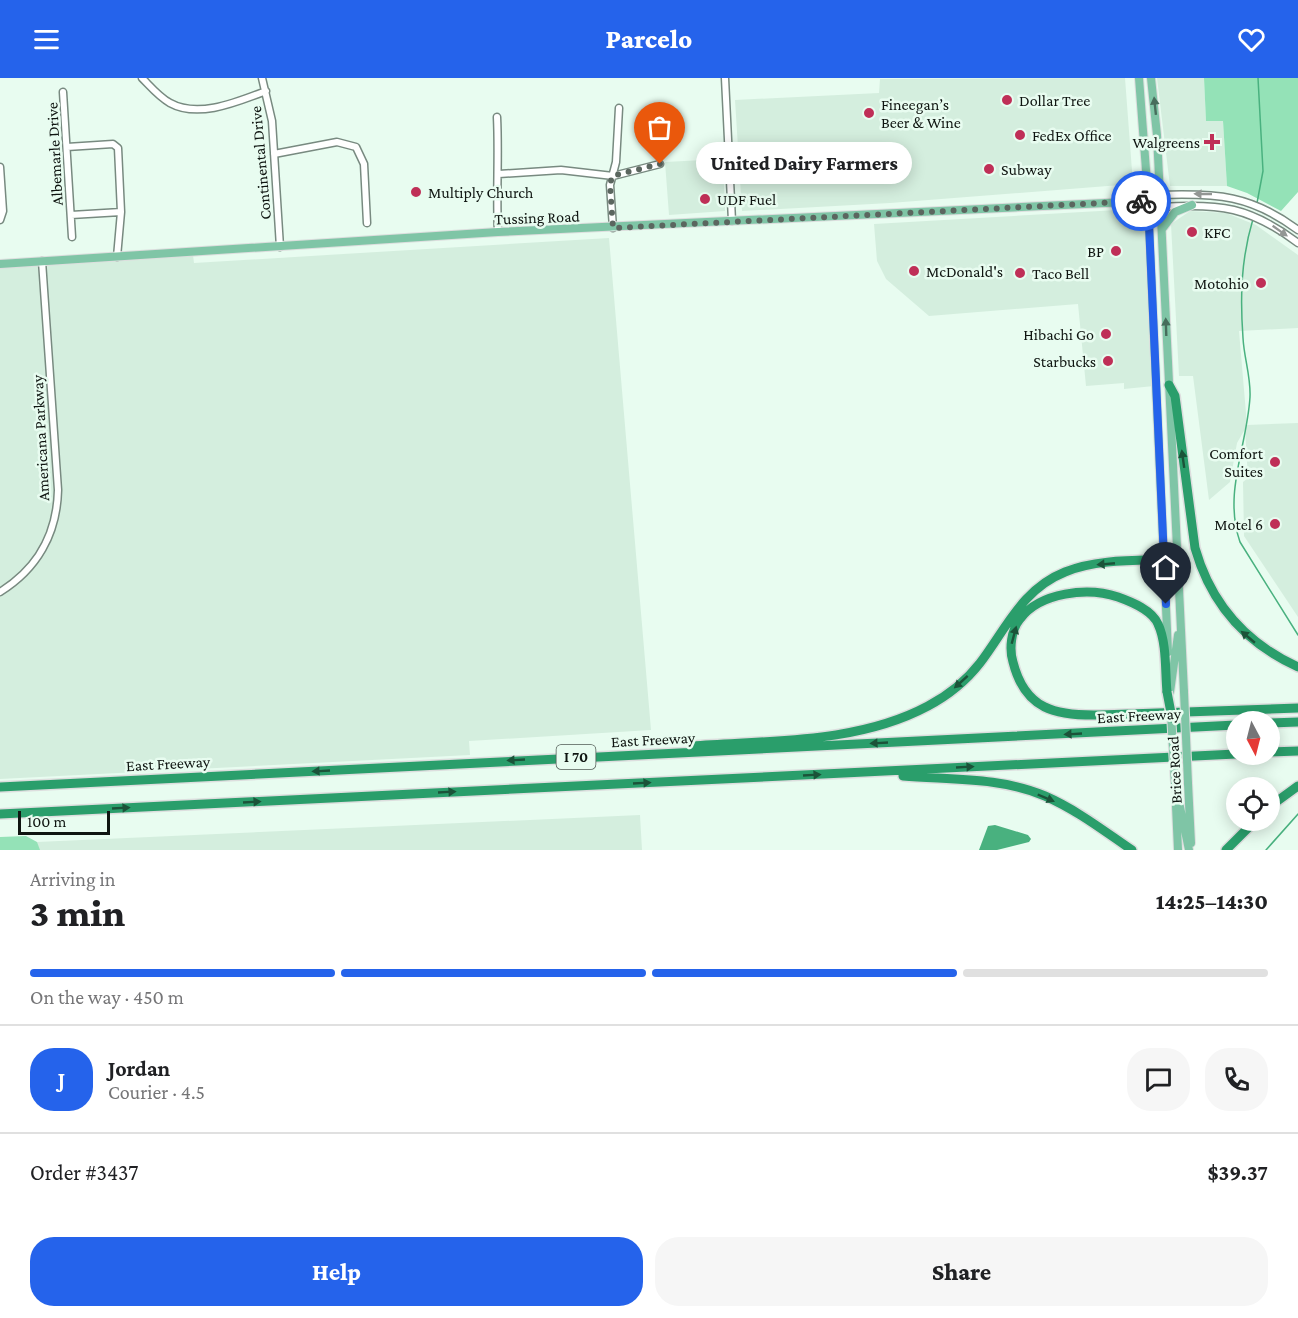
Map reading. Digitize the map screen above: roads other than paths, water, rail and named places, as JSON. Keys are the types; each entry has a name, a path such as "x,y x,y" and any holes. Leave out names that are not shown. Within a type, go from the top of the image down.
{"highway":[{"path":"1169,386 1175,396 1195,548 1202,572 1237,627 1253,641 1298,667"},
{"path":"543,759 833,735 885,725 928,706 963,681 978,665 1020,604 1050,580 1066,571 1085,567 1178,559"},
{"path":"1172,718 1168,692 1158,623 1149,614 1127,600 1101,592 1074,593 1038,605 1019,620 1012,639 1011,657 1016,676 1030,699 1052,711 1079,716 1100,715 1298,708"},
{"path":"1280,723 1298,722"},
{"name":"East Freeway","path":"0,787 1226,725"},
{"path":"1280,752 1298,751"},
{"name":"I 70","path":"0,814 1226,754"},
{"path":"865,772 992,783 1018,788 1044,796 1067,807 1132,850"},
{"path":"1280,799 1298,786"},
{"path":"1226,850 1245,831"}],"main road":[{"path":"1139,78 1148,201 1168,692"},
{"name":"Brice Road","path":"1151,78 1161,207 1190,850"},
{"path":"1148,201 1160,195"},
{"name":"Tussing Road","path":"0,264 498,232 1148,201"},
{"path":"1148,201 1161,207"},
{"path":"1162,231 1175,212 1192,205"},
{"name":"Brice Road","path":"1168,692 1181,616"},
{"name":"Brice Road","path":"1172,718 1178,850"},
{"name":"Brice Road","path":"1175,783 1190,850"}],"street":[{"path":"142,78 165,99 184,108 227,105 266,91"},
{"name":"Continental Drive","path":"262,78 266,91 274,154 280,247"},
{"path":"725,78 732,221"},
{"name":"Albemarle Drive","path":"63,92 72,237"},
{"path":"613,228 610,185 619,108"},
{"path":"497,117 498,232"},
{"path":"274,154 337,142 356,147 364,164 367,223"},
{"path":"67,147 113,144 117,146 121,212 117,257"},
{"path":"499,174 561,170 612,176 660,164"},
{"path":"0,167 3,211 0,220"},
{"path":"1160,195 1216,194 1246,201 1268,210 1298,230"},
{"path":"1161,207 1216,205 1243,211 1262,219 1298,243"},
{"name":"Albemarle Drive","path":"71,215 121,212"},
{"name":"Americana Parkway","path":"0,592 30,568 45,545 56,516 58,490 42,261"}],"waterway":[{"path":"1257,203 1263,171 1258,78"},
{"path":"1253,219 1246,249 1242,293 1243,338 1250,397 1235,488 1235,524 1240,542 1298,635"},
{"path":"1266,850 1298,814"}],"place":[{"name":"Dollar Tree","path":"1007,100"},
{"name":"Fineegan’s Beer & Wine","path":"869,113"},
{"name":"FedEx Office","path":"1020,135"},
{"name":"Walgreens","path":"1212,142"},
{"name":"United Dairy Farmers","path":"660,164"},
{"name":"Subway","path":"989,169"},
{"name":"Multiply Church","path":"416,192"},
{"name":"UDF Fuel","path":"705,199"},
{"name":"KFC","path":"1192,232"},
{"name":"BP","path":"1116,251"},
{"name":"McDonald's","path":"914,271"},
{"name":"Taco Bell","path":"1020,273"},
{"name":"Motohio","path":"1261,283"},
{"name":"Hibachi Go","path":"1106,334"},
{"name":"Starbucks","path":"1108,361"},
{"name":"Comfort Suites","path":"1275,462"},
{"name":"Motel 6","path":"1275,524"}]}
